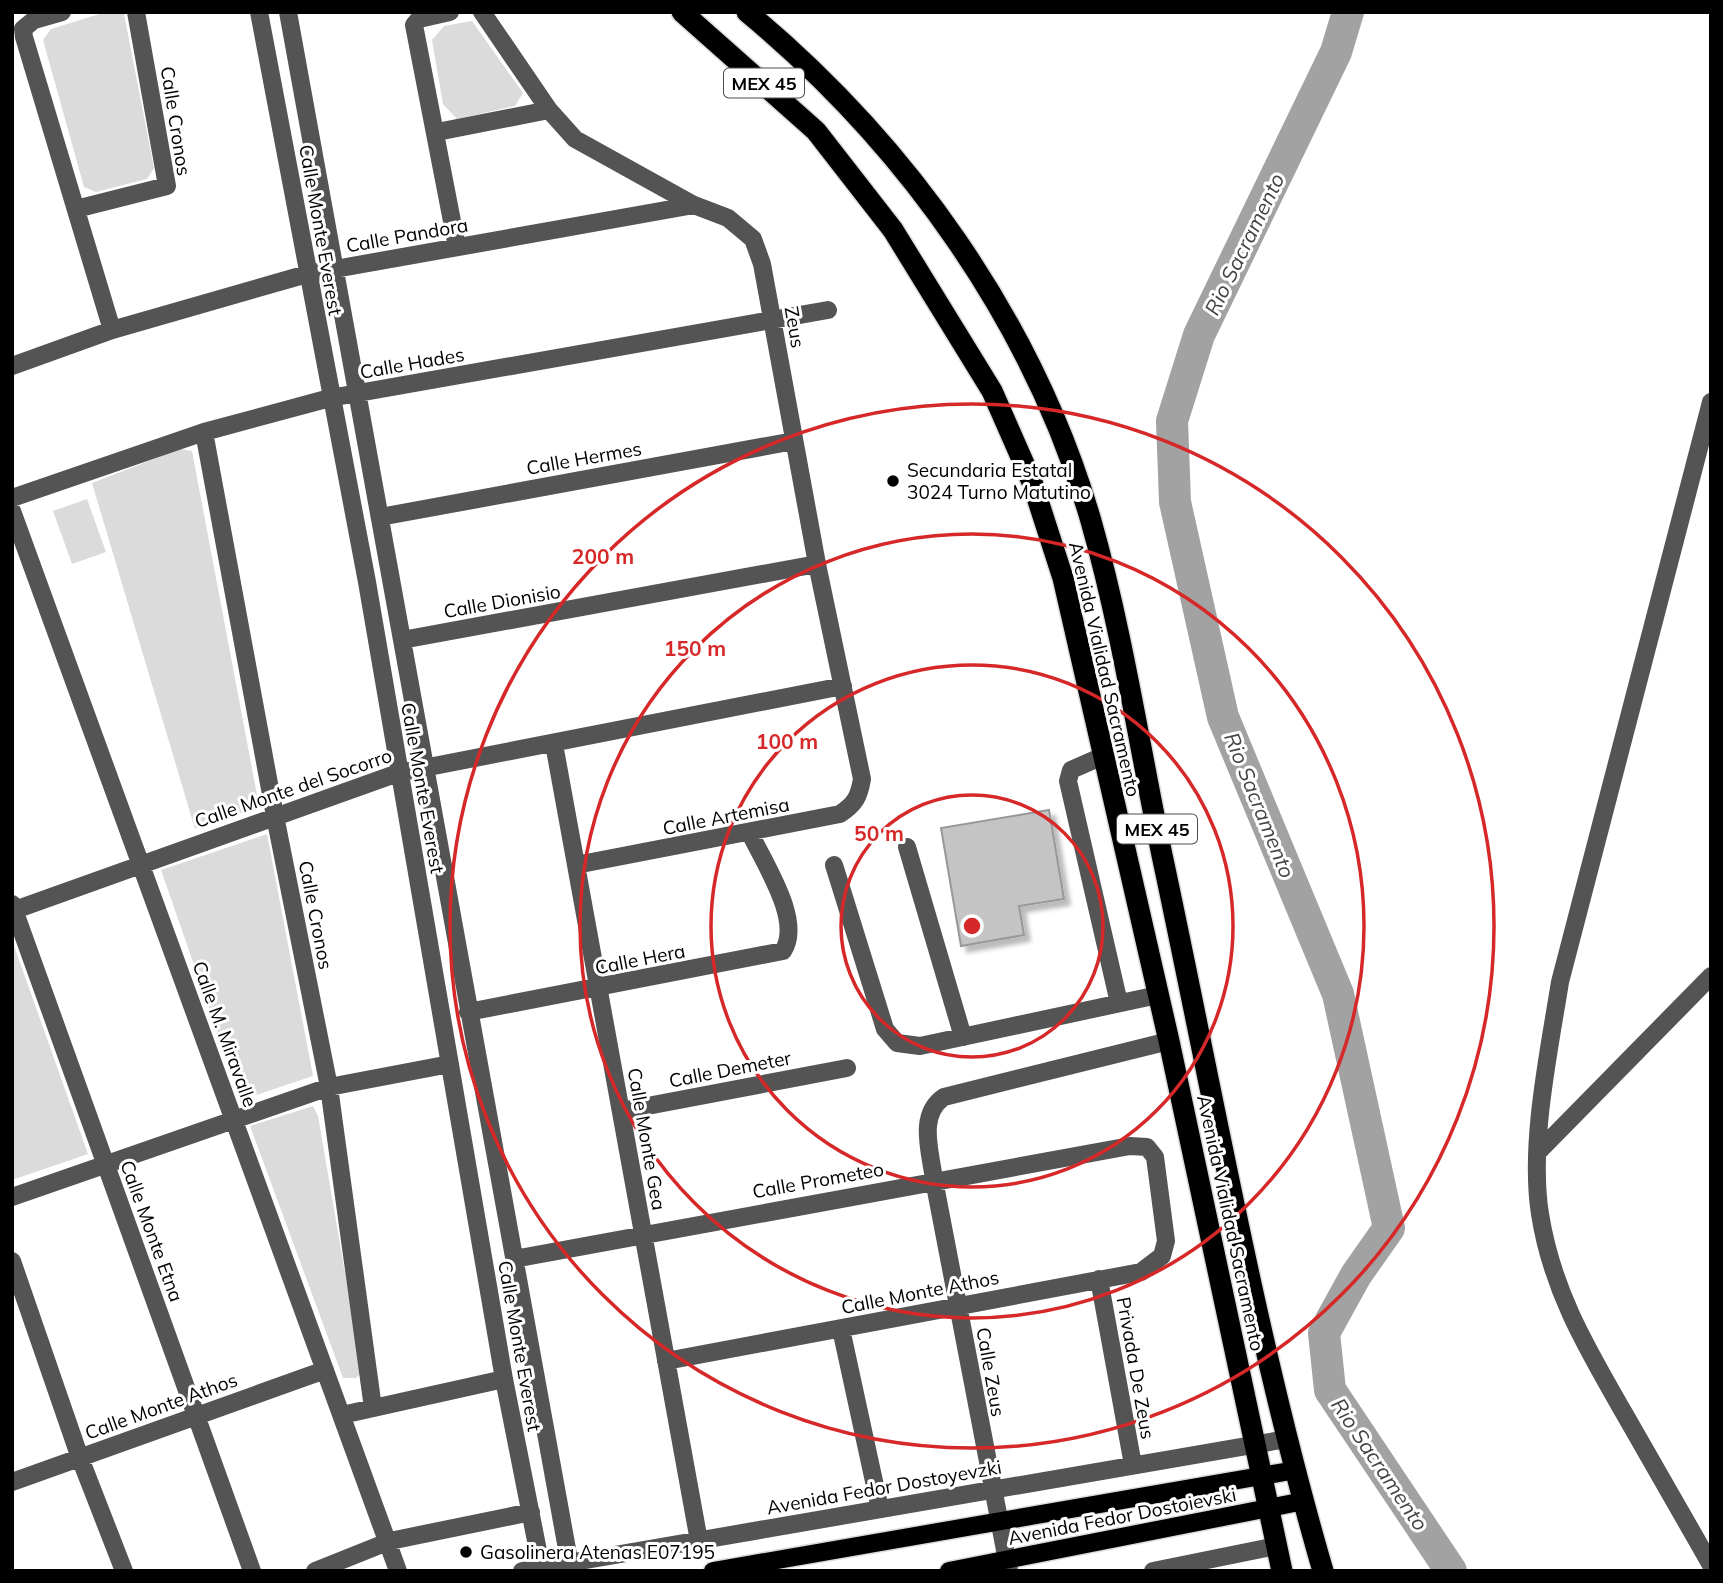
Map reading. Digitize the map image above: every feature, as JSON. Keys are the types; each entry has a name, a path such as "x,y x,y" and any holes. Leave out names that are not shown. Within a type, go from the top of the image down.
{"highway":[{"name":"Avenida Vialidad Sacramento","path":"682,12 787,104 840,159 893,230 992,390 1032,482 1063,578 1169,1041 1282,1571"},
{"name":"Avenida Vialidad Sacramento","path":"747,12 844,100 911,176 946,223 1030,370 1065,447 1091,522 1116,624 1145,775 1287,1439 1323,1571"}],"main road":[{"name":"Avenida Fedor Dostoievski","path":"1260,1477 1296,1470"},
{"path":"713,1571 1260,1477"},
{"name":"Avenida Fedor Dostoievski","path":"949,1571 1008,1566 1304,1502"}],"street":[{"path":"62,12 34,20 23,29 113,330"},
{"name":"Calle Cronos","path":"76,209 167,186 136,12"},
{"name":"Calle Monte Everest","path":"259,12 367,582 504,1379 542,1569"},
{"name":"Calle Monte Everest","path":"288,12 570,1566"},
{"path":"450,12 414,23 457,247"},
{"name":"Zeus","path":"482,12 549,110 575,139 694,205 728,218 753,239 762,264 817,564 862,779"},
{"path":"437,132 549,110"},
{"name":"Calle Pandora","path":"12,366 113,330 307,274 694,205"},
{"name":"Calle Hades","path":"12,498 204,432 330,398 828,310"},
{"path":"1711,402 1562,970 1545,1078 1539,1151 1539,1212 1552,1268 1570,1318 1711,1565"},
{"name":"Calle Cronos","path":"204,432 275,816 329,1087 373,1408"},
{"name":"Calle Hermes","path":"380,517 794,441"},
{"name":"Calle M. Miravalle","path":"12,511 325,1370 390,1541 398,1571"},
{"name":"Calle Dionisio","path":"402,640 817,564"},
{"name":"Calle Monte del Socorro","path":"13,908 424,766 554,744 843,686"},
{"name":"Calle Monte Gea","path":"554,744 699,1541"},
{"path":"1103,756 1071,770 1068,781 1119,1003"},
{"name":"Calle Artemisa","path":"576,865 839,814 853,805 860,795 862,779"},
{"name":"Calle Hera","path":"468,1012 777,955 783,951 790,938 789,917 750,833"},
{"path":"907,847 962,1037"},
{"path":"834,865 886,1029 891,1038 905,1046 920,1046 1158,995"},
{"name":"Calle Monte Etna","path":"13,908 252,1571"},
{"path":"1539,1151 1711,976"},
{"name":"Calle Zeus","path":"1008,1566 991,1490 934,1180 929,1112 944,1097 1169,1041"},
{"path":"12,1197 329,1087 450,1064"},
{"name":"Calle Demeter","path":"621,1111 847,1068"},
{"name":"Calle Prometeo","path":"514,1259 1130,1146 1147,1147 1155,1157 1166,1241"},
{"name":"Calle Monte Athos","path":"666,1361 1141,1272 1154,1265 1162,1256 1166,1241"},
{"path":"12,1261 119,1567"},
{"name":"Privada De Zeus","path":"1099,1279 1133,1465"},
{"path":"841,1329 880,1509"},
{"name":"Calle Monte Athos","path":"12,1482 325,1370"},
{"path":"342,1415 504,1379"},
{"path":"1253,1444 1287,1439"},
{"name":"Avenida Fedor Dostoyevzki","path":"522,1571 570,1566 1253,1444"},
{"path":"315,1571 390,1541 530,1513"},
{"path":"1153,1571 1276,1546"}],"shaded area":[{"path":"106,12 124,14 154,168 147,179 96,192 84,187 43,40 51,29"},
{"path":"472,21 523,93 515,106 457,119 443,104 432,40 444,26"},
{"path":"180,449 192,451 258,800 255,808 195,829 92,483"},
{"path":"87,499 106,552 72,564 53,511"},
{"path":"267,834 313,1076 241,1100 161,870"},
{"path":"12,940 88,1154 12,1180"},
{"path":"313,1106 318,1116 362,1372 356,1378 343,1378 250,1126"}],"building":[{"path":"1049,810 1064,899 1019,906 1024,935 961,946 941,828"}],"waterway":[{"name":"Rio Sacramento","path":"1348,12 1336,52 1199,335 1172,421 1175,502 1223,717 1338,994 1389,1228 1356,1275 1324,1333 1330,1390 1451,1571"}],"place":[{"name":"Secundaria Estatal 3024 Turno Matutino","path":"893,481"},
{"name":"Gasolinera Atenas E07195","path":"466,1552"}]}
